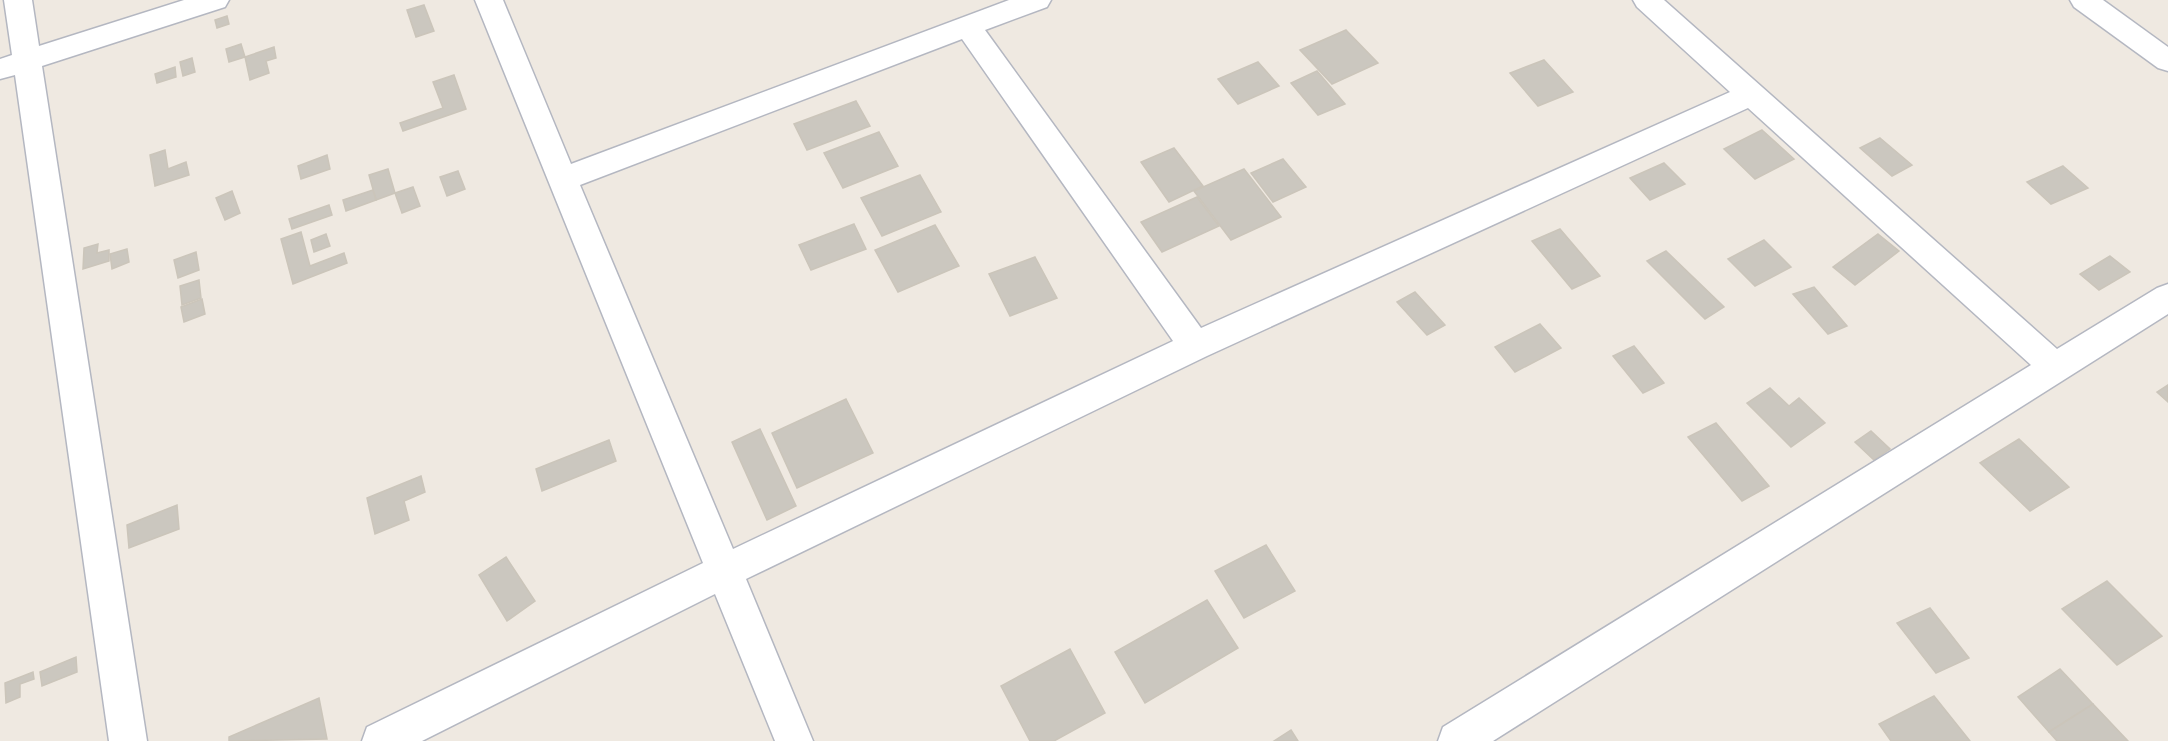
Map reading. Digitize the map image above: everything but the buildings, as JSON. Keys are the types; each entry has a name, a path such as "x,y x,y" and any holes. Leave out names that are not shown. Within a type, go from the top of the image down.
{"street":[{"path":"18,0 14,65 128,741"},
{"path":"14,65 215,0"},
{"path":"489,0 794,741"},
{"path":"562,180 1037,0"},
{"path":"1647,0 2055,367"},
{"path":"2084,0 2168,61"},
{"path":"967,26 1195,346"},
{"path":"381,741 725,571 1195,346 1752,94"},
{"path":"1457,741 2168,297"}]}
